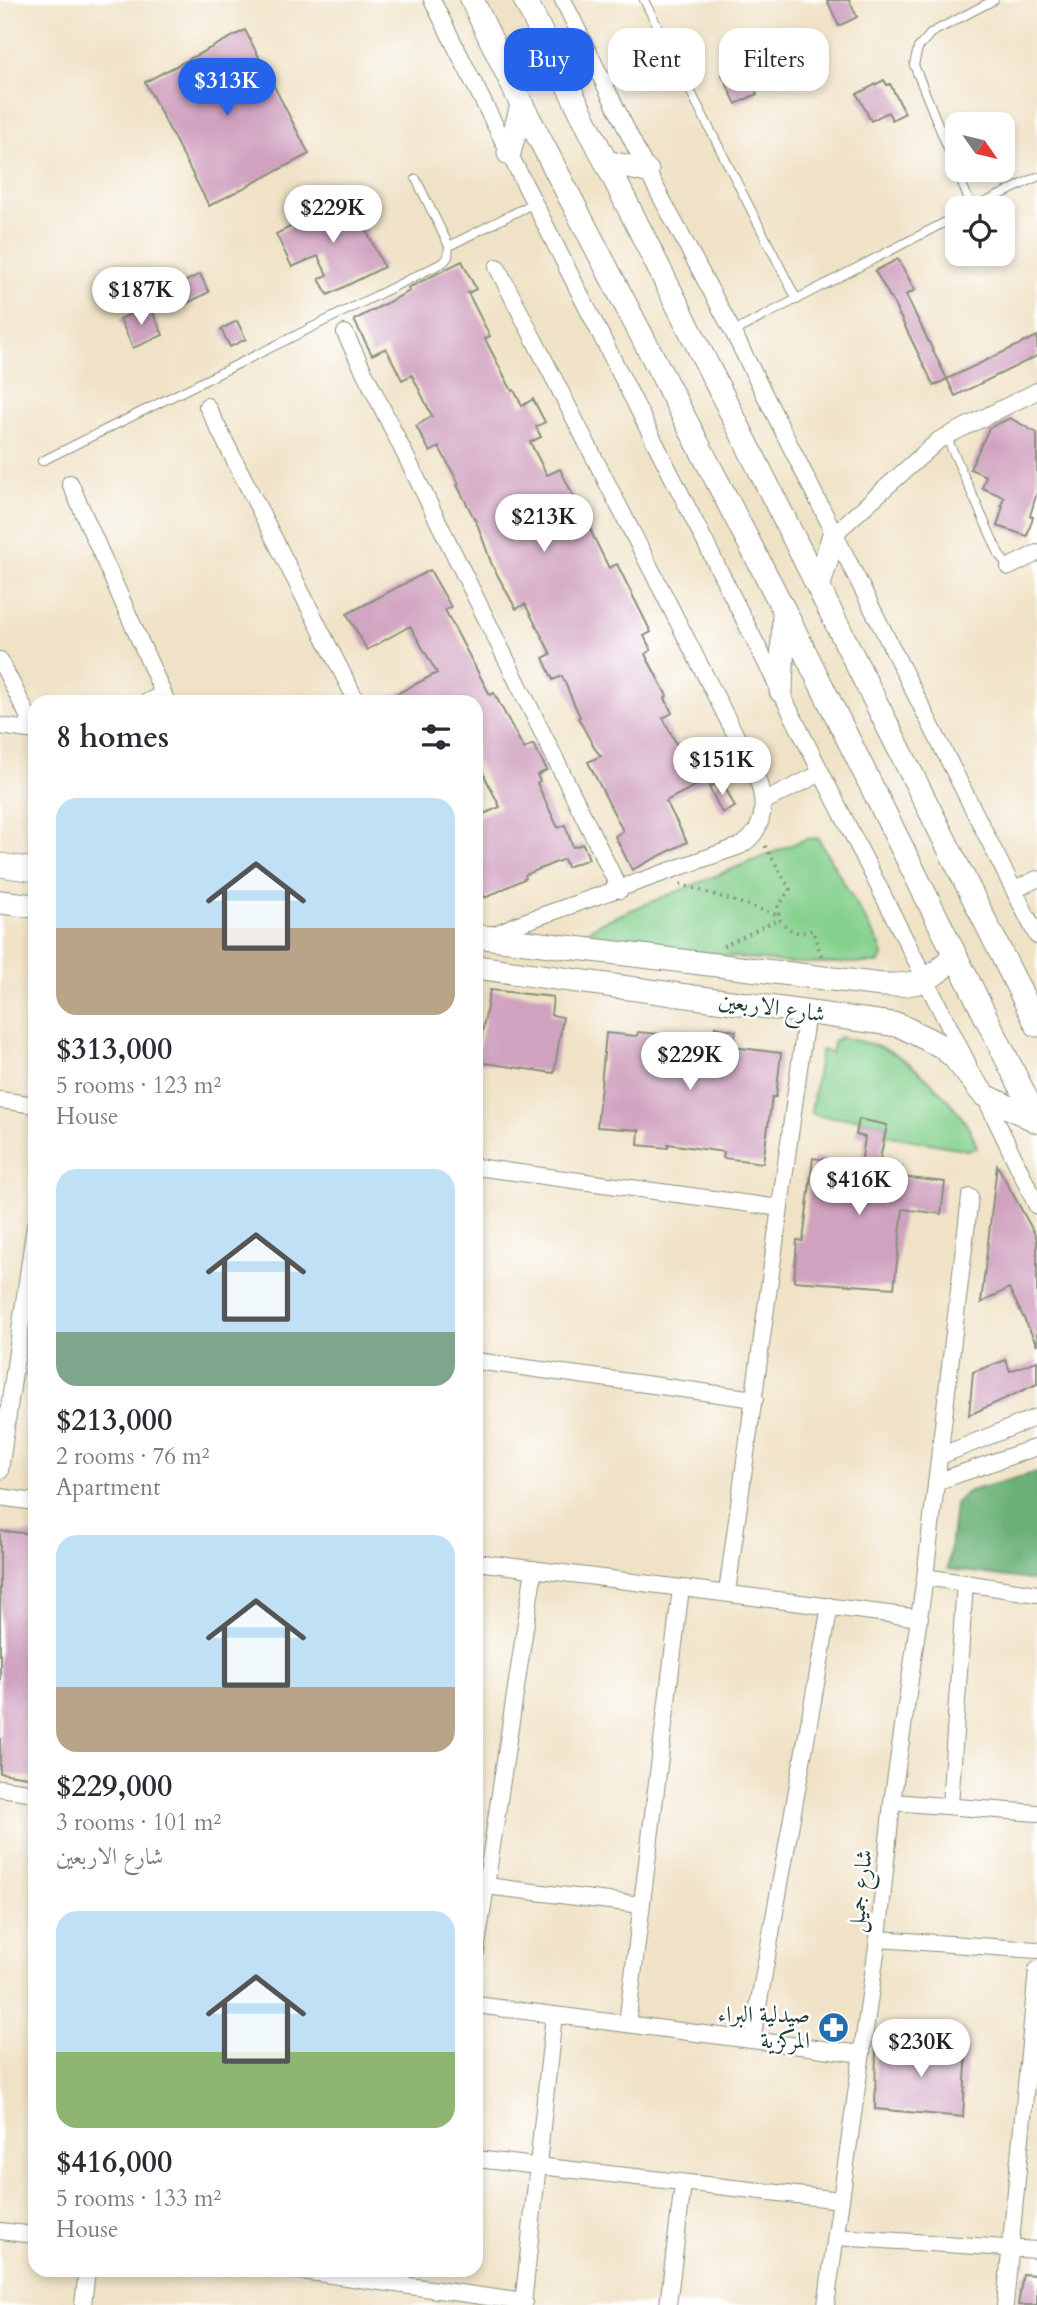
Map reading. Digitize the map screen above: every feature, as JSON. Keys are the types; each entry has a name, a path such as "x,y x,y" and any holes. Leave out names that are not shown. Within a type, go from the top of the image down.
{"main road":[{"path":"472,0 523,105 784,610 1037,1120"},
{"path":"526,0 1037,1025"},
{"path":"509,153 523,105"},
{"path":"606,162 648,171"},
{"path":"819,585 834,534"},
{"path":"780,691 784,610"},
{"path":"0,865 28,869"},
{"path":"0,902 28,905"},
{"name":"شارع الاربعين","path":"483,937 830,979 897,985 925,980"},
{"path":"925,980 935,976 954,953"},
{"name":"شارع الاربعين","path":"483,968 890,1024 921,1034 941,1046 954,1057 984,1095 1037,1120"}],"street":[{"path":"432,0 984,1095 1037,1206"},
{"path":"563,0 1037,936"},
{"path":"483,937 740,846 755,833 764,802 756,775 497,267"},
{"path":"345,333 620,890"},
{"path":"834,534 946,436 1037,391"},
{"path":"207,406 353,695"},
{"path":"70,483 164,695"},
{"path":"1009,568 1037,553"},
{"path":"0,660 28,717"},
{"path":"0,726 28,730"},
{"path":"764,802 821,773"},
{"path":"1014,890 1037,879"},
{"path":"727,1592 807,1011"},
{"path":"0,1100 28,1104"},
{"path":"483,1168 780,1208"},
{"name":"شارع جميل","path":"827,2305 878,1939 892,1802 920,1618 970,1197"},
{"path":"0,1471 28,1274"},
{"path":"483,1362 755,1399"},
{"path":"940,1456 1037,1417"},
{"path":"936,1482 1037,1447"},
{"path":"0,1497 28,1501"},
{"path":"483,1563 920,1618"},
{"path":"483,1906 534,1569"},
{"path":"925,1577 1037,1594"},
{"path":"950,1806 965,1582"},
{"path":"627,2024 681,1588"},
{"path":"752,2040 830,1606"},
{"path":"0,1788 28,1792"},
{"path":"892,1802 1037,1813"},
{"path":"486,1886 642,1905"},
{"path":"878,1939 1037,1950"},
{"path":"1005,2305 1037,1970"},
{"path":"483,2006 862,2054"},
{"path":"343,2277 523,2303 540,2166 554,2015"},
{"path":"483,2159 683,2184 841,2200"},
{"path":"668,2305 683,2184"},
{"path":"0,2231 28,2234"},
{"path":"836,2237 1037,2250"},
{"path":"83,2305 87,2277"}],"lane":[{"path":"644,0 797,300"},
{"path":"967,196 914,65 918,48 931,33 995,0"},
{"path":"997,196 1037,177"},
{"path":"42,461 444,262 448,257 449,246 416,179"},
{"path":"449,246 534,203"},
{"path":"733,332 945,222"},
{"path":"946,436 1000,556 1009,568"}],"path":[{"path":"755,833 772,855 790,889 780,902 778,917"},
{"path":"656,877 778,917 793,932 812,930 830,979"},
{"path":"689,962 778,917"}],"green space":[{"path":"818,838 881,947 883,957 878,963 791,963 574,940 602,922 806,839"},
{"path":"839,1037 885,1049 916,1069 954,1107 977,1148 968,1150 885,1135 887,1125 859,1119 817,1116 811,1112 821,1050 831,1053 834,1040"},
{"path":"1037,1472 1037,1581 948,1569 955,1504 967,1492"}],"building":[{"path":"827,0 849,0 857,17 839,26"},
{"path":"245,30 309,154 209,206 145,82"},
{"path":"884,80 887,85 890,84 905,113 892,120 888,112 871,121 857,94"},
{"path":"730,91 756,91 757,94 736,104"},
{"path":"350,197 384,267 328,295 319,279 327,275 318,256 292,267 276,234"},
{"path":"898,259 915,290 906,295 947,379 934,386 875,271"},
{"path":"462,261 476,289 468,293 490,336 485,339 522,406 533,399 545,422 536,427 541,437 530,442 547,475 560,469 609,568 617,564 651,632 644,636 651,650 645,654 667,696 665,698 672,713 663,718 680,751 699,741 716,775 666,801 687,842 632,870 615,836 623,831 588,762 601,756 578,718 580,717 562,676 553,680 543,658 551,654 525,604 516,609 492,565 478,526 439,447 430,452 416,426 432,416 412,375 402,380 386,348 372,355 354,320 410,291 408,288"},
{"path":"200,274 209,292 184,305 174,287"},
{"path":"149,305 163,335 133,348 120,319"},
{"path":"237,321 246,339 230,347 221,329"},
{"path":"1037,336 1037,356 955,396 947,379"},
{"path":"1010,418 1037,433 1037,492 1027,536 997,526 1004,497 982,488 986,476 970,469 989,428"},
{"path":"430,570 451,607 445,610 490,695 494,693 524,749 533,744 547,770 537,775 540,781 537,783 558,828 565,825 573,847 583,844 589,859 567,867 564,859 525,875 526,878 485,898 483,814 500,807 483,773 483,695 395,695 437,673 410,626 367,650 347,614"},
{"path":"722,781 735,807 722,813 709,787"},
{"path":"490,990 553,997 551,1015 563,1017 554,1073 483,1063 483,1029"},
{"path":"715,1027 736,1031 733,1047 781,1053 776,1097 772,1097 763,1163 723,1158 724,1152 668,1144 668,1148 638,1145 639,1130 597,1127 606,1033 637,1036 638,1032 712,1039"},
{"path":"859,1119 887,1125 879,1164 902,1167 901,1177 945,1182 941,1214 903,1209 894,1288 794,1281 797,1240 803,1241 813,1158 861,1164 865,1137 856,1135"},
{"path":"997,1165 1037,1238 1037,1345 1009,1288 981,1303"},
{"path":"1006,1360 1010,1371 1037,1361 1037,1384 969,1415 973,1372"},
{"path":"0,1531 28,1533 28,1777 0,1773"},
{"path":"876,2042 967,2047 963,2117 875,2109"},
{"path":"1023,2274 1037,2275 1037,2305 1018,2305"}],"place":[{"name":"صيدلية البراء المركزية","path":"833,2027"}]}
